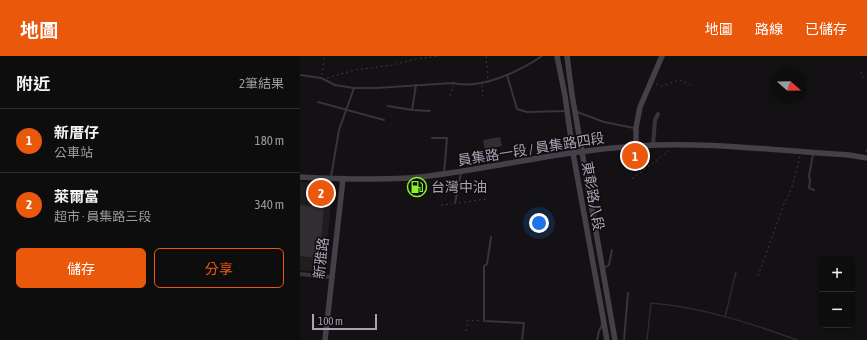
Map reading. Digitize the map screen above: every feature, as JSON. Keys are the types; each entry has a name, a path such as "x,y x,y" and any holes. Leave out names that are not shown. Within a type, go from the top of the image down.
{"street":[{"name":"東彰路八段","path":"557,56 607,340"},
{"name":"東彰路八段","path":"567,56 615,340"},
{"path":"636,146 636,128 640,107 662,56"},
{"path":"653,145 655,120 658,114"},
{"name":"員集路一段 / 員集路四段","path":"300,177 343,179 409,178 461,172 583,151 677,144 866,157"},
{"name":"新雅路","path":"325,340 343,179"},
{"path":"300,274 331,277"}],"lane":[{"path":"300,75 321,78 335,85 354,88 416,85 460,85 488,81 532,63 542,56"},
{"path":"507,74 517,109 527,112 567,111"},
{"path":"412,110 416,85"},
{"path":"330,178 339,130 354,88"},
{"path":"318,102 384,120"},
{"path":"388,106 430,111"},
{"path":"576,112 604,122 636,128"},
{"path":"432,138 447,138 444,174"},
{"path":"814,153 809,177 809,188 814,190"},
{"path":"456,203 461,172"},
{"path":"491,237 487,264 484,266 484,321 524,323 522,340"},
{"path":"602,268 609,265 612,250"},
{"path":"624,340 628,293"},
{"path":"598,340 599,331 604,320"}],"path":[{"path":"321,78 325,56"},
{"path":"324,80 355,70 393,65 419,58 440,56"},
{"path":"486,56 488,81"},
{"path":"861,72 862,77 867,78"},
{"path":"650,82 662,86 679,80 692,85"},
{"path":"482,82 483,96"},
{"path":"450,96 453,84"},
{"path":"632,179 677,144"},
{"path":"866,157 867,147"},
{"path":"758,276 784,204 792,187 800,152"},
{"path":"441,205 486,199"},
{"path":"466,331 468,320 484,321"}],"shaded area":[{"path":"300,182 333,184 324,273 300,270"}],"building":[{"path":"500,137 502,146 485,150 483,140"},
{"path":"300,205 324,207 319,258 300,256"}],"waterway":[{"path":"725,317 736,272"},
{"path":"647,340 651,303 707,312 797,340"}],"place":[{"name":"新厝仔","path":"635,156"},
{"name":"台灣中油","path":"417,187"},
{"name":"萊爾富","path":"321,193"}]}
